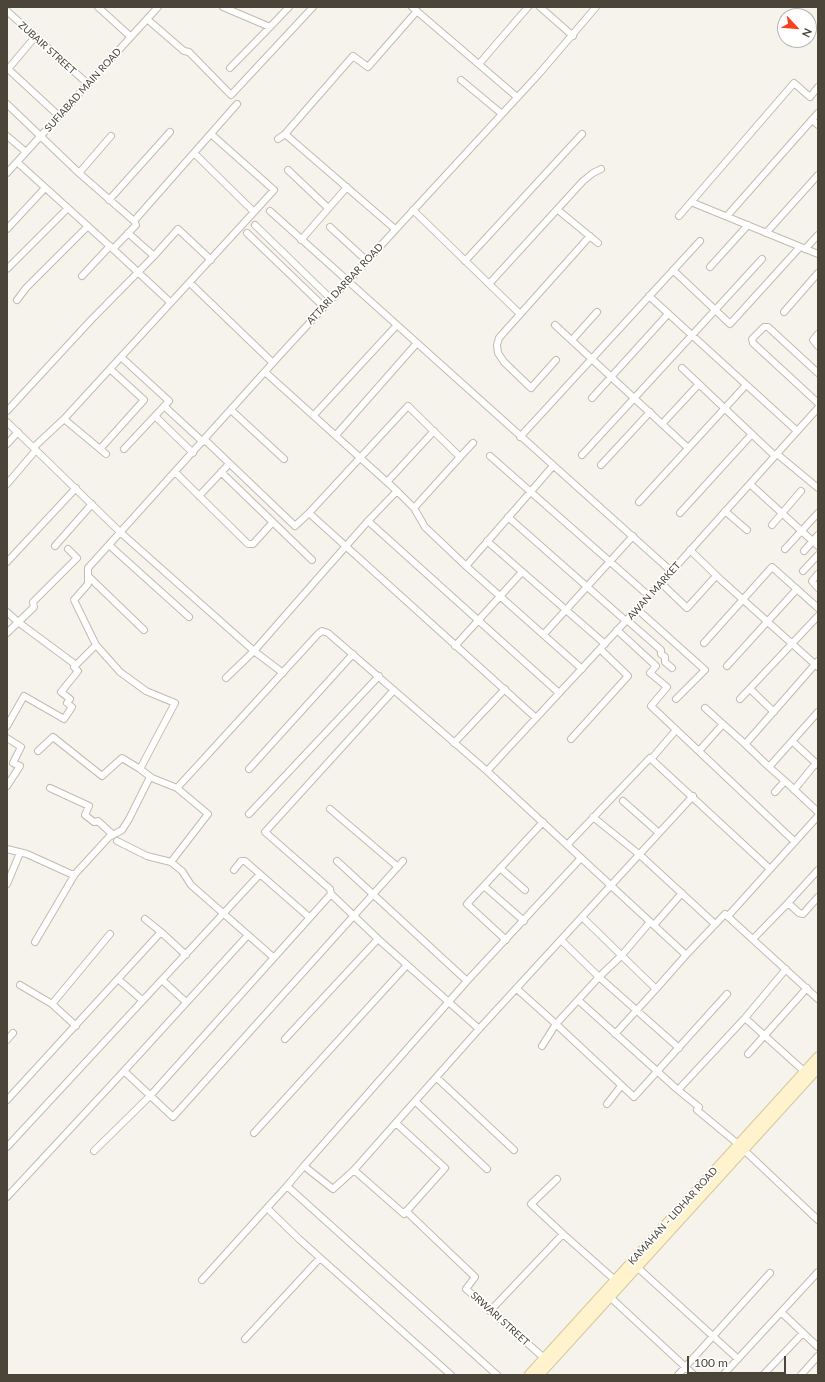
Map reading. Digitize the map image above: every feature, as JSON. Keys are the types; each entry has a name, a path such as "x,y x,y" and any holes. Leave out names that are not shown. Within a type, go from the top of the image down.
{"main road":[{"name":"KAMAHAN - LIDHAR ROAD","path":"539,1375 610,1297 818,1057"},
{"name":"KAMAHAN - LIDHAR ROAD","path":"529,1375 615,1280 818,1068"}],"street":[{"path":"98,7 131,37"},
{"name":"SUFIABAD MAIN ROAD","path":"7,173 158,7"},
{"path":"223,7 270,28"},
{"path":"230,68 289,7"},
{"path":"147,19 184,51 189,52 231,95 313,7"},
{"path":"479,64 528,7"},
{"path":"540,7 573,36"},
{"name":"ATTARI DARBAR ROAD","path":"96,645 74,600 88,584 88,568 331,299 573,36 596,7"},
{"path":"278,139 285,134 353,56 368,67 415,9 517,97"},
{"name":"ZUBAIR STREET","path":"7,11 88,84"},
{"path":"35,37 7,68 60,116"},
{"path":"461,80 502,114"},
{"path":"679,216 794,83 810,97 818,87"},
{"path":"7,104 42,135 79,173 134,222"},
{"path":"82,276 136,225 134,222 237,104"},
{"path":"727,216 818,113"},
{"path":"812,120 818,125"},
{"path":"109,200 170,132"},
{"path":"7,484 35,449 170,302 190,283 274,190 211,134"},
{"path":"285,134 395,229"},
{"path":"465,261 582,134"},
{"path":"7,136 26,152"},
{"path":"79,173 110,136"},
{"path":"194,153 254,212"},
{"path":"17,162 112,247 170,302"},
{"path":"489,284 583,181 601,169"},
{"path":"288,170 328,208"},
{"path":"766,233 818,175"},
{"path":"301,240 346,187"},
{"path":"7,229 45,188"},
{"path":"691,202 818,254"},
{"path":"7,269 68,208"},
{"path":"413,210 520,314"},
{"path":"558,210 598,243"},
{"path":"270,211 520,437 633,536 671,572"},
{"path":"255,225 331,299"},
{"path":"710,267 748,225"},
{"path":"18,300 26,288 88,226"},
{"path":"330,227 366,261"},
{"path":"7,411 178,229 211,260"},
{"path":"128,233 154,256"},
{"path":"247,233 324,307"},
{"path":"673,270 728,323 732,323 803,248 818,235"},
{"path":"556,360 530,388 504,362 498,353 497,344 499,338 590,236"},
{"path":"520,437 700,241"},
{"path":"582,455 762,259"},
{"path":"784,312 818,273"},
{"path":"190,283 273,363"},
{"path":"648,296 798,431"},
{"path":"572,340 597,312"},
{"path":"592,398 668,314"},
{"path":"314,415 397,325"},
{"path":"555,325 688,448"},
{"path":"818,372 768,327 764,327 752,339 753,343 818,403"},
{"path":"818,334 813,340 818,346"},
{"path":"336,435 417,343"},
{"path":"121,357 169,401 124,449"},
{"path":"682,368 698,385 752,434 818,488"},
{"path":"100,449 144,400 110,369"},
{"path":"265,372 360,456 397,491 414,508 425,527 466,566 582,669"},
{"path":"662,424 698,385"},
{"path":"639,502 746,385"},
{"path":"164,406 230,464 295,526 309,513 360,456 408,406 460,457"},
{"name":"AWAN MARKET","path":"487,771 661,583 818,408"},
{"path":"231,410 284,459"},
{"path":"602,465 650,412"},
{"path":"155,416 193,453"},
{"path":"64,419 106,454"},
{"path":"7,422 120,532 254,650 283,673"},
{"path":"387,482 434,431"},
{"path":"7,444 18,432"},
{"path":"680,513 752,434"},
{"path":"414,508 473,443"},
{"path":"490,456 530,493 611,561 649,596"},
{"path":"199,496 230,464"},
{"path":"466,566 553,466"},
{"path":"175,472 248,544 253,544 272,523"},
{"path":"221,472 272,523 312,560"},
{"path":"750,484 783,512 818,546"},
{"path":"7,562 76,488"},
{"path":"226,678 254,650 397,491"},
{"path":"772,525 801,491"},
{"path":"55,546 92,504"},
{"path":"725,512 747,530"},
{"path":"309,513 536,718"},
{"path":"785,549 818,513"},
{"path":"508,517 662,650 661,654 665,657 665,662 672,668"},
{"path":"368,522 559,693"},
{"path":"804,551 818,535"},
{"path":"544,634 633,536"},
{"path":"487,542 605,644"},
{"path":"109,544 189,617"},
{"path":"7,633 34,607 33,602 77,558 68,549"},
{"path":"690,550 716,576 817,664 748,742 744,743"},
{"path":"803,572 818,555"},
{"path":"704,642 772,566 818,608"},
{"path":"455,646 522,572"},
{"path":"818,574 812,582 818,588"},
{"path":"88,576 144,630"},
{"path":"661,583 687,608 716,576"},
{"path":"727,666 797,589"},
{"path":"637,609 705,670 676,699"},
{"path":"7,612 18,622 76,665"},
{"path":"740,699 818,616"},
{"path":"617,630 656,666 650,674 667,688 651,706 795,842"},
{"path":"177,788 322,631 328,633 353,654 487,771 686,955"},
{"path":"7,726 24,696 64,719 72,707 67,703 70,699 61,692 78,671 74,667 96,645 120,672 146,691 175,703 140,769"},
{"path":"571,739 628,676 600,649"},
{"path":"248,769 353,654"},
{"path":"250,814 378,676"},
{"path":"454,743 505,689"},
{"path":"750,689 774,712"},
{"path":"394,690 265,832 330,889 331,894 354,917 479,1029"},
{"path":"705,708 818,812"},
{"path":"769,767 817,716"},
{"path":"699,751 723,724"},
{"path":"567,845 647,758 652,758 676,730"},
{"path":"38,751 53,737 102,776 122,758 152,778 177,788 208,814 172,862"},
{"path":"7,738 21,747 13,763 20,766 7,786"},
{"path":"792,742 817,764 794,790"},
{"path":"652,758 770,869"},
{"path":"35,942 74,874 112,834 122,830 149,779 152,778"},
{"path":"775,792 785,781"},
{"path":"50,788 89,806 85,815 94,822 98,821 112,834"},
{"path":"304,1166 333,1189 354,1170 416,1102 479,1029 693,796"},
{"path":"623,801 659,833"},
{"path":"330,809 398,868"},
{"path":"728,916 818,816"},
{"path":"593,817 640,855 715,924"},
{"path":"506,940 467,904 543,822"},
{"path":"117,841 147,856 172,862 182,871 191,885 273,957"},
{"path":"7,849 20,852 74,874"},
{"path":"7,884 20,852"},
{"path":"202,1280 287,1186 448,1002 581,858"},
{"path":"234,870 243,860 309,917"},
{"path":"124,1071 173,1117 403,861"},
{"path":"337,862 467,981"},
{"path":"500,868 524,890"},
{"path":"753,939 818,870"},
{"path":"7,1147 260,874"},
{"path":"484,886 524,920"},
{"path":"542,1046 556,1024 599,977 682,893"},
{"path":"94,1151 150,1096 331,894"},
{"path":"788,903 799,913 803,914 818,897"},
{"path":"615,1034 724,914 818,999"},
{"path":"582,917 656,989"},
{"path":"145,919 186,955"},
{"path":"7,1100 161,932"},
{"path":"52,1004 110,934"},
{"path":"7,1197 248,935"},
{"path":"285,1039 378,939"},
{"path":"561,940 599,977 678,1048"},
{"path":"254,1132 407,965"},
{"path":"678,1090 745,1018 786,969"},
{"path":"118,979 142,1000"},
{"path":"162,980 186,1002"},
{"path":"20,985 52,1004 76,1026"},
{"path":"748,1054 807,988"},
{"path":"517,989 634,1098 727,994"},
{"path":"578,1000 657,1072 699,1107 697,1110 741,1147 818,1220"},
{"path":"745,1018 804,1072"},
{"path":"7,1040 13,1033"},
{"path":"437,1078 514,1150"},
{"path":"607,1104 621,1086"},
{"path":"416,1102 487,1169"},
{"path":"354,1170 404,1214 445,1168 396,1124"},
{"path":"557,1179 531,1204 615,1280"},
{"path":"287,1186 497,1375"},
{"path":"267,1208 320,1258 451,1375"},
{"name":"SRWARI STREET","path":"406,1211 475,1277 466,1289 544,1358"},
{"path":"490,1311 563,1234"},
{"path":"245,1338 320,1258"},
{"path":"636,1267 738,1359"},
{"path":"723,1375 818,1272"},
{"path":"678,1375 714,1338 770,1273"},
{"path":"610,1297 694,1375"},
{"path":"781,1312 818,1347"},
{"path":"762,1375 803,1333"},
{"path":"800,1375 818,1356"}]}
